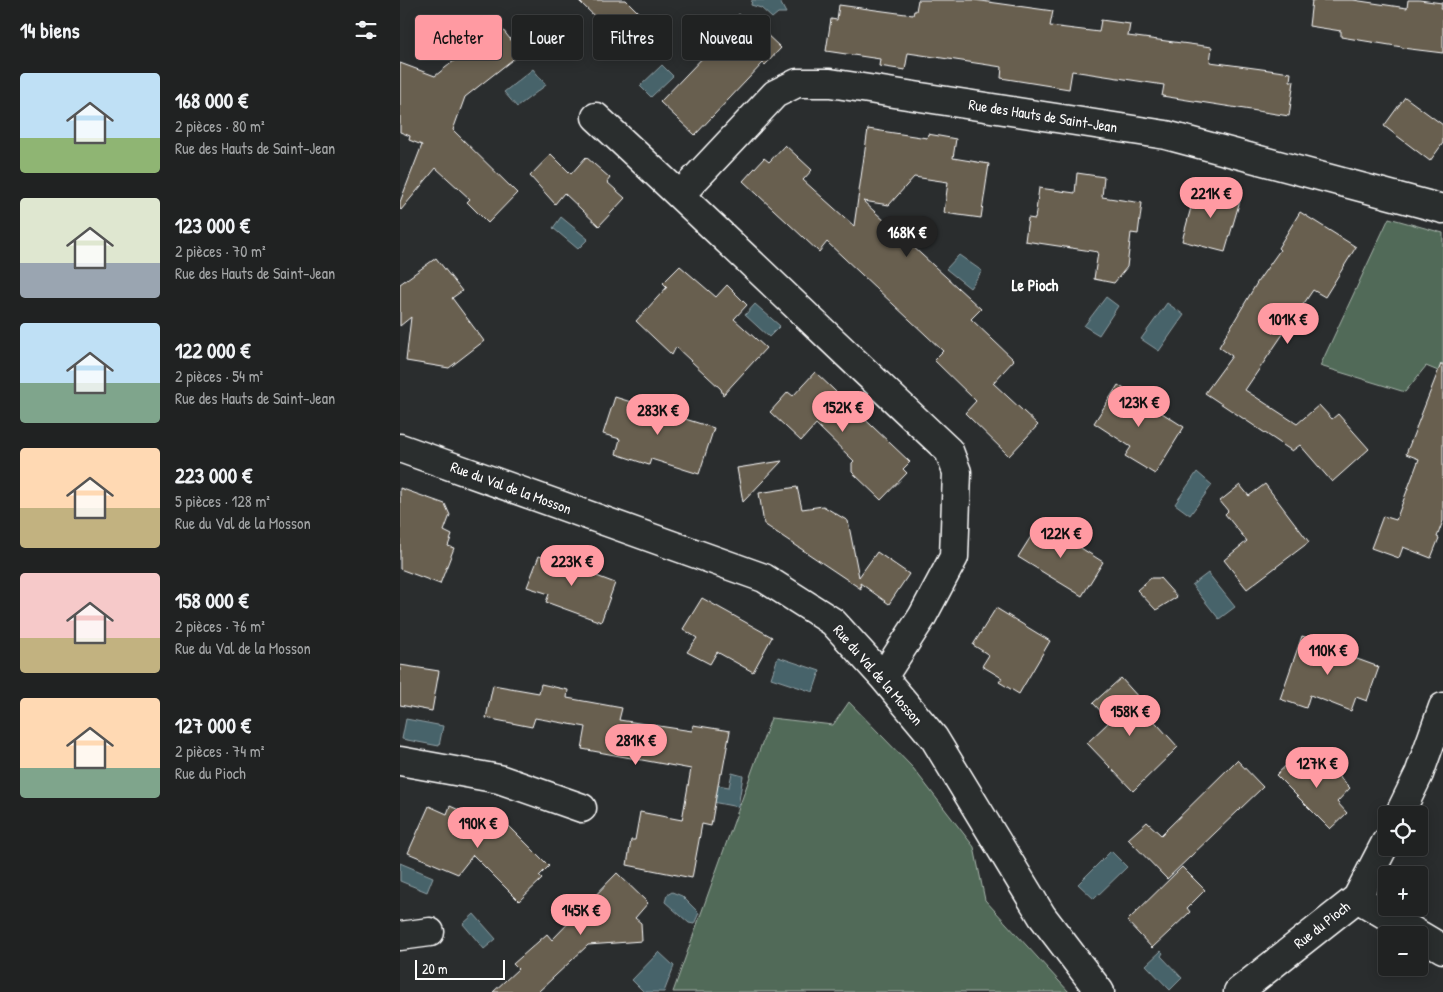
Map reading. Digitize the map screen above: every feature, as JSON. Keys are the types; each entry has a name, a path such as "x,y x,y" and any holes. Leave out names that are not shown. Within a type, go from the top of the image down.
{"street":[{"name":"Rue des Hauts de Saint-Jean","path":"680,195 775,94 797,83 830,83 1166,135 1443,209"},
{"path":"596,117 949,451 957,472 954,556 922,618 882,677"},
{"name":"Rue du Val de la Mosson","path":"400,448 764,578 833,622 934,738 1042,916 1100,992"},
{"path":"1403,806 1419,774 1443,707"},
{"path":"400,761 499,779 582,808"},
{"name":"Rue du Pioch","path":"1238,992 1357,898 1379,856"},
{"path":"1357,898 1443,948"},
{"path":"400,936 430,932"}],"green space":[{"path":"1389,218 1443,233 1443,373 1426,366 1405,392 1320,366"},
{"path":"849,702 913,768 974,847 985,900 1069,992 673,992 771,718 833,725"}],"water":[{"path":"752,0 779,0 786,13 778,13 772,18 761,8 751,5"},
{"path":"662,65 673,76 651,97 640,86"},
{"path":"533,69 546,85 517,107 504,92"},
{"path":"561,217 588,239 578,249 553,228"},
{"path":"959,255 982,271 970,288 946,269"},
{"path":"1106,297 1118,306 1099,335 1084,326"},
{"path":"1167,303 1184,315 1159,351 1141,339"},
{"path":"755,304 780,326 769,337 745,315"},
{"path":"1197,472 1212,485 1190,515 1175,504"},
{"path":"1208,573 1235,607 1219,619 1192,585"},
{"path":"778,657 820,671 813,692 771,678"},
{"path":"406,719 443,726 439,746 402,739"},
{"path":"732,773 743,776 738,807 697,799 700,782 729,787"},
{"path":"1111,851 1127,867 1094,899 1078,884"},
{"path":"400,863 433,877 427,892 400,881"},
{"path":"672,892 682,896 699,913 694,924 689,923 665,902 667,895"},
{"path":"474,914 496,939 484,949 463,924"},
{"path":"1161,951 1163,953 1161,956 1182,978 1170,990 1146,965"},
{"path":"659,952 674,966 664,992 644,992 632,980"}],"building":[{"path":"578,0 626,0 641,15 593,15"},
{"path":"918,0 974,0 1053,11 1050,26 1099,32 1101,20 1130,24 1128,36 1212,47 1210,62 1291,73 1290,81 1294,81 1289,116 1162,96 1164,85 1072,71 1069,89 1001,78 1002,67 908,53 905,70 879,66 880,59 826,51 831,19 837,20 839,5 913,15 914,11 916,11"},
{"path":"1312,0 1353,0 1407,8 1408,0 1442,3 1443,53 1341,37 1341,31 1309,26"},
{"path":"502,29 512,42 512,60 465,97 453,130 517,193 488,223 467,202 470,199 436,168 400,209 400,202 422,145 409,140 410,136 400,132 400,63 435,76 455,60 502,60"},
{"path":"770,38 781,48 770,60"},
{"path":"700,60 770,60 765,65 763,63 695,135 660,102"},
{"path":"1405,97 1443,125 1443,143 1430,161 1384,126"},
{"path":"868,129 927,138 928,134 956,139 953,158 989,164 981,218 944,213 948,182 914,177 889,205 863,201 981,309 971,319 1014,360 993,383 1038,425 1009,456 965,413 976,401 934,360 943,351 827,242 819,252 743,181 764,158 769,162 785,145 812,170 803,180 854,226"},
{"path":"551,154 571,174 586,157 610,178 607,182 625,198 599,226 564,193 555,204 530,176"},
{"path":"1077,173 1104,177 1102,197 1142,203 1138,234 1131,233 1127,267 1114,283 1094,279 1098,252 1025,241 1028,218 1035,219 1039,188 1075,193"},
{"path":"1197,185 1241,197 1225,252 1182,241"},
{"path":"1300,212 1356,247 1325,297 1313,290 1245,390 1297,424 1319,405 1332,419 1338,414 1369,449 1332,482 1300,445 1292,451 1205,393 1232,356 1219,347 1258,281 1280,250 1278,248"},
{"path":"436,258 462,291 452,298 484,341 449,368 406,361 411,317 400,326 400,284"},
{"path":"680,266 716,297 727,285 747,305 734,319 766,348 723,395 721,389 676,347 672,355 636,321 667,287 663,283"},
{"path":"1441,364 1443,364 1443,521 1431,558 1403,547 1399,558 1371,548 1383,516 1396,520 1419,459 1406,454"},
{"path":"815,372 910,462 903,469 907,473 881,500 852,472 852,463 854,461 816,424 801,441 770,412 788,392 793,396"},
{"path":"1118,385 1184,427 1155,474 1125,456 1131,447 1094,423"},
{"path":"615,397 714,428 699,474 651,459 649,465 616,454 620,439 603,434"},
{"path":"782,461 743,502 737,468"},
{"path":"1265,484 1309,542 1247,589 1224,560 1247,541 1225,514 1228,511 1220,501 1240,485 1249,496"},
{"path":"797,487 802,509 823,506 848,521 859,577 877,552 909,574 889,604 860,583 861,589 764,524 759,493"},
{"path":"400,488 445,504 450,515 444,531 452,535 448,546 454,548 440,584 400,569"},
{"path":"1040,522 1103,562 1082,596 1018,557"},
{"path":"564,554 588,564 586,572 615,583 601,622 546,602 549,594 527,587 539,556 560,563"},
{"path":"1151,578 1160,578 1177,597 1156,610 1137,590"},
{"path":"702,598 772,637 753,672 717,652 710,664 687,652 697,638 683,629"},
{"path":"996,608 1050,641 1019,694 999,682 1002,678 982,666 989,655 973,645"},
{"path":"1302,636 1347,651 1346,655 1379,667 1367,701 1356,697 1351,711 1310,695 1306,708 1280,699"},
{"path":"400,665 439,671 432,711 400,705"},
{"path":"1121,678 1140,699 1137,702 1178,747 1133,791 1087,743 1110,721 1093,703"},
{"path":"541,684 568,690 567,698 622,708 619,720 692,731 693,725 730,731 711,826 702,824 692,878 627,865 631,840 635,840 640,812 682,820 691,769 582,749 586,727 535,718 532,727 486,718 493,685 539,693"},
{"path":"1318,755 1350,788 1337,802 1347,813 1330,829 1276,775 1294,758 1305,768"},
{"path":"1237,760 1263,787 1167,879 1128,839 1147,822 1161,835"},
{"path":"429,806 447,814 450,806 502,829 507,824 549,866 539,876 542,879 519,901 473,855 458,874 408,853"},
{"path":"1182,867 1205,890 1187,908 1190,912 1152,948 1127,921"},
{"path":"617,873 648,903 635,918 641,923 642,941 588,945 538,992 493,992 518,969 513,964 547,934 552,940"}],"district":[{"name":"Le Pioch","path":"1035,285"}]}
